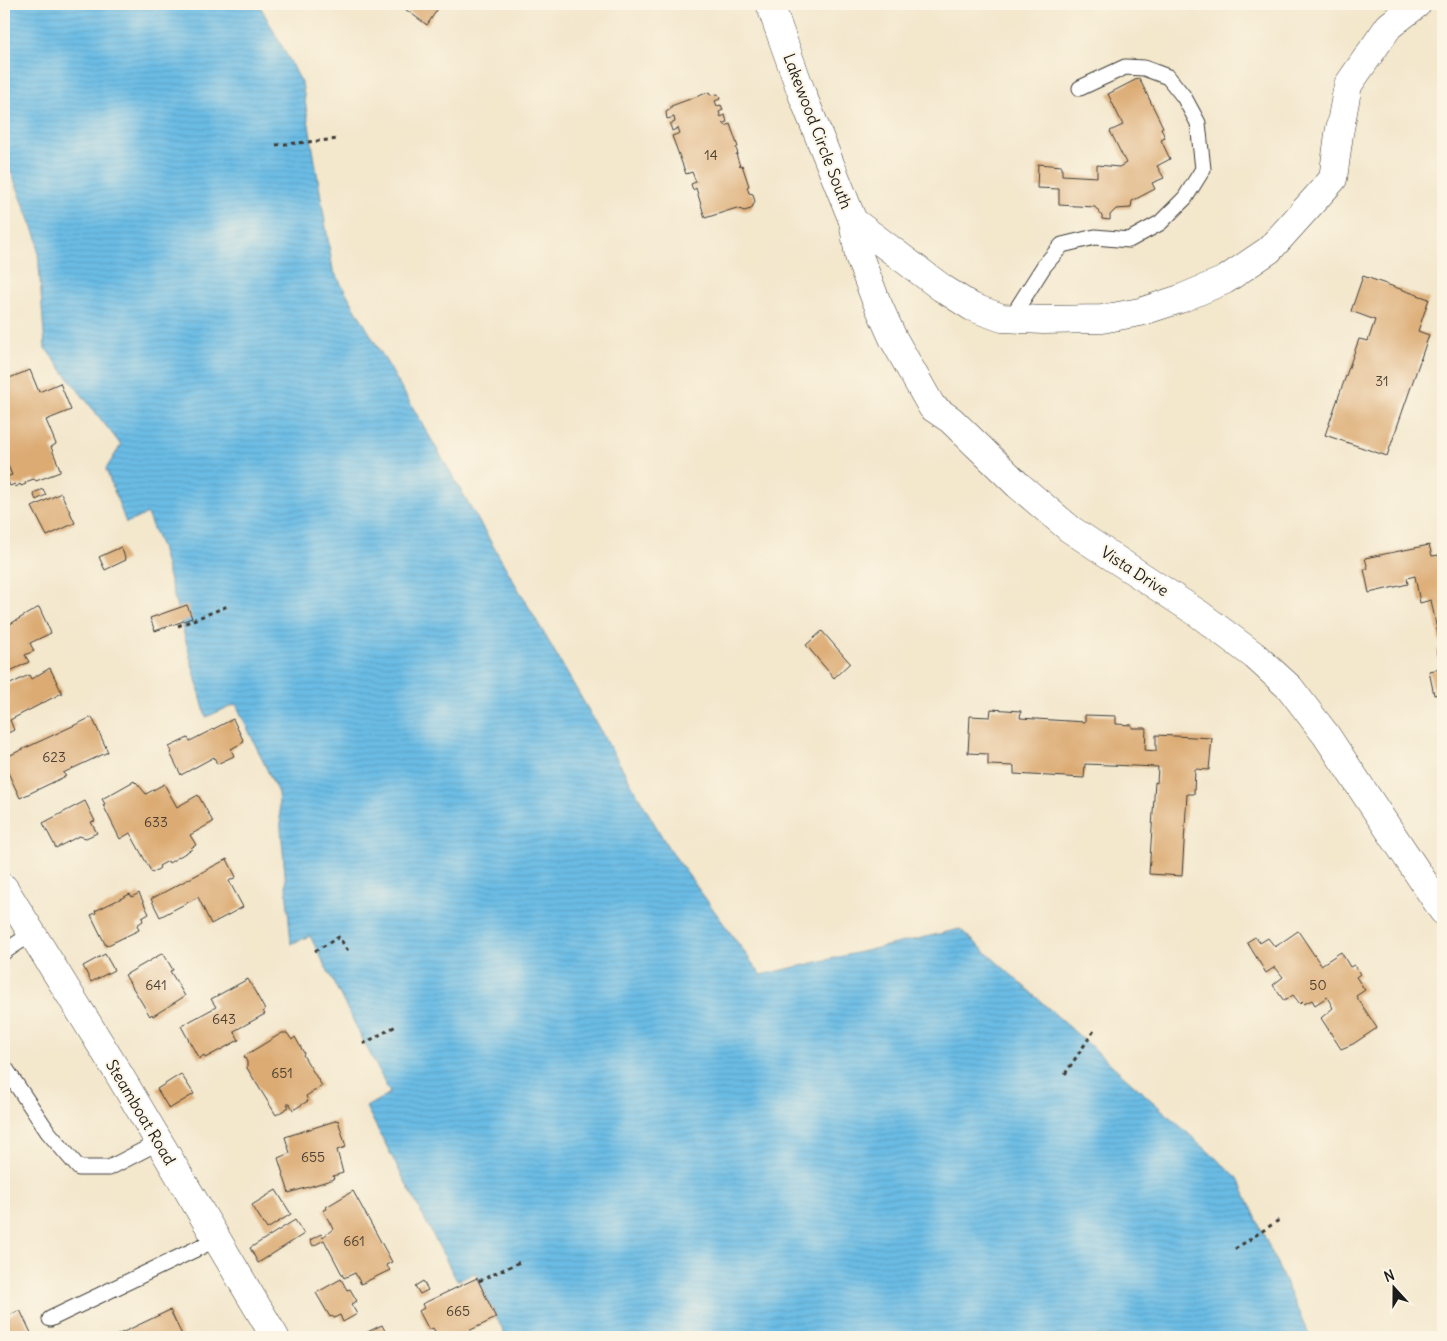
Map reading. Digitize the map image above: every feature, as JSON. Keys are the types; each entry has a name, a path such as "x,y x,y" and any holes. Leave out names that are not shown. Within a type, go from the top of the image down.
{"street":[{"name":"Lakewood Circle South","path":"770,4 802,94 853,221 942,288 972,306 1002,318 1102,319 1140,312 1180,299 1225,280 1269,250 1333,179 1348,85 1389,26 1417,4"},
{"name":"Vista Drive","path":"853,221 859,256 875,298 893,338 932,407 951,420 1018,485 1070,528 1199,614 1255,656 1290,688 1326,735 1443,911"},
{"name":"Steamboat Road","path":"4,888 275,1337"}],"lane":[{"path":"1011,318 1044,266 1062,245 1095,237 1129,240 1160,223 1185,198 1203,169 1198,123 1184,97 1168,77 1144,68 1125,67 1080,88"},
{"path":"4,952 31,934"},
{"path":"4,1065 48,1132 79,1168 109,1168 159,1142"},
{"path":"50,1319 217,1239"}],"path":[{"path":"276,145 340,138"},
{"path":"178,626 228,606"},
{"path":"315,951 339,937 348,951"},
{"path":"363,1044 396,1026"},
{"path":"1065,1074 1094,1029"},
{"path":"1235,1249 1279,1220"},
{"path":"479,1281 522,1261"}],"water":[{"path":"4,4 259,4 302,83 333,270 668,847 761,975 960,929 1238,1178 1310,1337 506,1337 475,1273 457,1281 366,1107 390,1093 310,936 291,944 278,793 236,704 206,717 161,547 147,514 126,523 106,469 121,445 45,348 37,238 4,154"}],"building":[{"path":"400,4 441,4 427,25"},
{"path":"1139,78 1163,127 1161,128 1165,138 1161,140 1170,159 1157,166 1164,178 1152,183 1155,189 1132,201 1131,208 1116,209 1110,215 1110,220 1102,219 1102,216 1095,207 1059,205 1059,189 1037,188 1038,164 1062,166 1062,175 1097,177 1097,165 1119,167 1126,163 1110,131 1123,125 1108,94"},
{"path":"709,92 710,95 718,94 720,99 715,101 717,106 721,105 723,110 719,112 721,117 725,115 727,122 723,123 726,126 730,124 738,147 736,148 738,154 736,154 749,186 747,187 749,193 753,194 755,202 751,209 744,211 737,208 705,218 696,188 693,190 691,184 696,182 692,172 686,174 672,136 680,133 678,128 672,131 670,124 675,122 674,117 667,119 666,112 671,109 671,106"},
{"path":"1363,276 1429,299 1418,331 1429,335 1387,456 1325,435 1359,339 1368,341 1375,320 1351,311"},
{"path":"30,370 39,392 60,383 71,410 46,420 56,444 51,447 60,472 36,481 34,479 25,482 26,484 21,486 20,484 16,487 15,484 10,486 6,477 12,475 4,456 4,380"},
{"path":"43,489 46,495 36,500 33,493"},
{"path":"61,493 75,523 47,536 32,507"},
{"path":"1429,545 1432,556 1439,555 1441,567 1443,566 1443,693 1434,695 1429,671 1441,669 1437,650 1441,649 1431,600 1420,603 1415,576 1407,578 1408,584 1369,593 1364,569 1368,569 1365,558"},
{"path":"121,547 126,560 105,570 99,557"},
{"path":"187,605 192,618 155,631 150,618"},
{"path":"39,607 51,633 30,643 34,651 25,655 29,662 4,674 4,621 8,619 10,624"},
{"path":"822,631 850,663 834,678 806,645"},
{"path":"50,668 62,693 10,720 14,730 4,735 4,687 29,675 31,679"},
{"path":"991,709 1021,711 1020,718 1085,722 1085,715 1116,716 1116,724 1132,725 1132,728 1146,728 1145,750 1156,751 1156,735 1212,738 1209,770 1195,769 1194,794 1187,794 1182,876 1149,874 1155,782 1157,783 1158,767 1085,764 1084,778 1014,774 1014,766 988,765 988,754 968,753 970,716 990,717"},
{"path":"92,717 108,752 63,773 66,776 20,798 4,764 4,758"},
{"path":"233,719 244,742 231,749 234,756 217,764 214,757 181,775 169,747 188,738 190,741"},
{"path":"134,781 146,794 164,784 177,807 198,795 213,822 190,835 196,845 192,849 169,863 168,861 159,866 160,868 152,873 130,833 120,839 103,805 105,804 102,799"},
{"path":"85,801 95,821 91,822 97,833 86,838 79,836 56,848 43,823"},
{"path":"227,859 236,877 229,881 243,907 211,924 198,897 160,917 151,899"},
{"path":"139,893 149,914 142,918 143,921 137,925 139,930 106,946 91,915 96,913 95,911 130,894 132,897"},
{"path":"1298,931 1321,965 1341,952 1350,967 1354,965 1360,974 1356,977 1365,990 1356,996 1377,1028 1353,1044 1341,1049 1321,1018 1333,1008 1327,997 1315,1005 1312,1000 1300,1004 1293,995 1284,1001 1273,985 1283,977 1275,967 1266,973 1247,942 1255,937 1260,943 1268,938 1275,947"},
{"path":"163,953 173,970 170,971 185,996 150,1016 125,975"},
{"path":"105,954 114,970 91,982 83,966"},
{"path":"248,979 265,1010 263,1011 265,1014 234,1031 239,1040 205,1058 204,1055 199,1059 181,1026 216,1007 211,999"},
{"path":"282,1033 287,1033 292,1040 295,1037 304,1053 303,1055 322,1086 306,1096 308,1101 293,1110 290,1104 287,1104 289,1107 276,1115 247,1068 244,1056"},
{"path":"181,1074 194,1094 169,1109 157,1089"},
{"path":"338,1120 346,1147 337,1150 343,1173 333,1176 334,1179 289,1193 278,1158 290,1153 285,1137"},
{"path":"276,1190 291,1214 267,1229 252,1205"},
{"path":"353,1191 392,1262 386,1265 390,1270 361,1284 355,1273 344,1278 324,1240 313,1246 310,1240 321,1234 323,1237 333,1229 323,1210"},
{"path":"295,1220 304,1234 258,1263 250,1248"},
{"path":"477,1278 496,1318 456,1337 438,1337 433,1328 429,1330 419,1311 424,1308 422,1304"},
{"path":"341,1279 347,1290 350,1289 357,1301 351,1304 357,1314 343,1322 340,1315 334,1318 330,1317 316,1293"},
{"path":"423,1281 428,1290 420,1294 415,1286"},
{"path":"20,1310 33,1337 4,1337 4,1318"},
{"path":"170,1310 183,1337 113,1337"},
{"path":"382,1325 388,1337 357,1337"}]}
